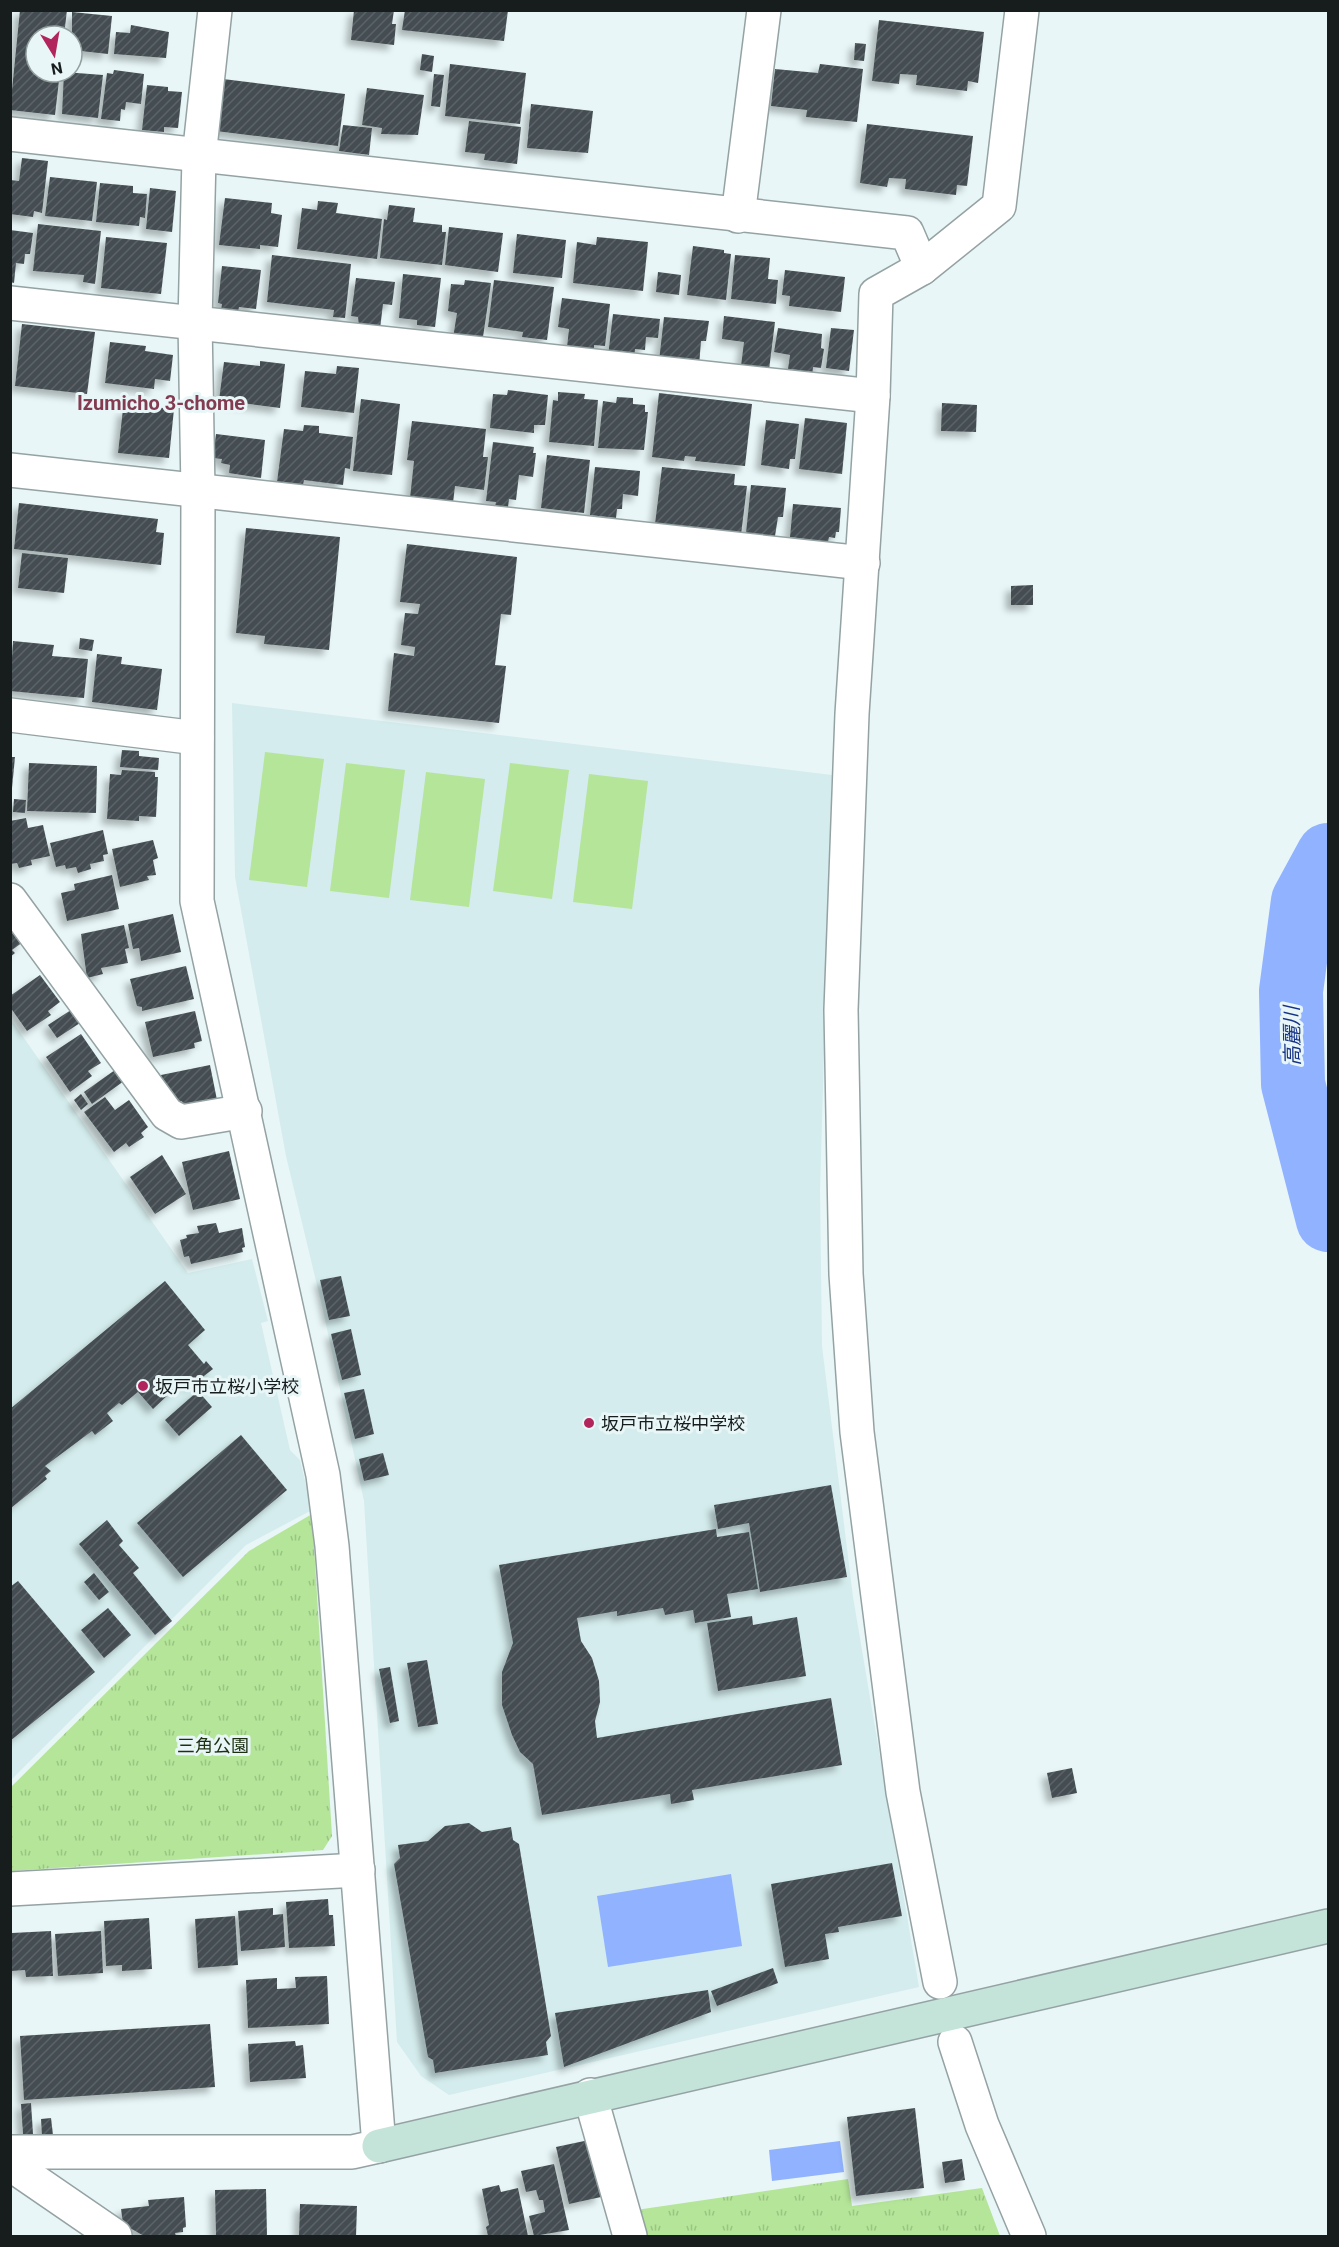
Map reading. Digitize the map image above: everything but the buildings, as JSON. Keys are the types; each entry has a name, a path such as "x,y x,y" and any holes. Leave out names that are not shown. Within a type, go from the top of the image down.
{"street":[{"path":"216,10 199,157 195,322 198,491 197,902 245,1111 322,1475 332,1546 379,2146"},
{"path":"738,216 764,10"},
{"path":"940,1982 903,1792 857,1432 846,1274 841,1010 852,714 873,396 876,294 922,268 999,206 1022,10"},
{"path":"10,134 199,157 907,233 922,268"},
{"path":"10,303 873,396"},
{"path":"10,470 863,563"},
{"path":"10,715 197,738"},
{"path":"10,900 168,1114 182,1122 245,1111"},
{"path":"10,1889 358,1870"},
{"path":"10,2152 352,2152 590,2095 1329,1926"},
{"path":"956,2042 982,2125 1029,2236"},
{"path":"590,2095 630,2236"},
{"path":"10,2164 115,2236"}],"shaded area":[{"name":"坂戸市立桜中学校","path":"232,703 832,775 820,1191 822,1346 853,1597 919,1987 449,2095 421,2076 397,2042 364,1501 322,1306 286,1156 235,877"},
{"name":"坂戸市立桜小学校","path":"10,1018 188,1273 252,1259 268,1321 261,1323 290,1450 300,1460 312,1510 246,1545 11,1780"}],"green space":[{"path":"265,752 324,759 307,887 249,880"},
{"path":"346,763 405,770 389,898 330,891"},
{"path":"510,763 569,770 552,899 493,891"},
{"path":"426,772 485,779 469,907 410,900"},
{"path":"589,774 648,781 632,909 573,902"},
{"name":"三角公園","path":"312,1514 332,1836 323,1850 11,1871 11,1787 249,1551"},
{"path":"848,2179 852,2206 982,2188 1000,2236 643,2236 636,2210"}],"water":[{"path":"731,1874 742,1946 608,1967 597,1896"},
{"path":"840,2141 844,2172 772,2181 769,2150"}],"waterway":[{"name":"高麗川","path":"1328,855 1303,901 1291,991 1293,1084 1328,1220"}],"place":[{"name":"坂戸市立桜小学校","path":"143,1386"},
{"name":"坂戸市立桜中学校","path":"589,1423"}],"district":[{"name":"Izumicho 3-chome","path":"161,403"}]}
